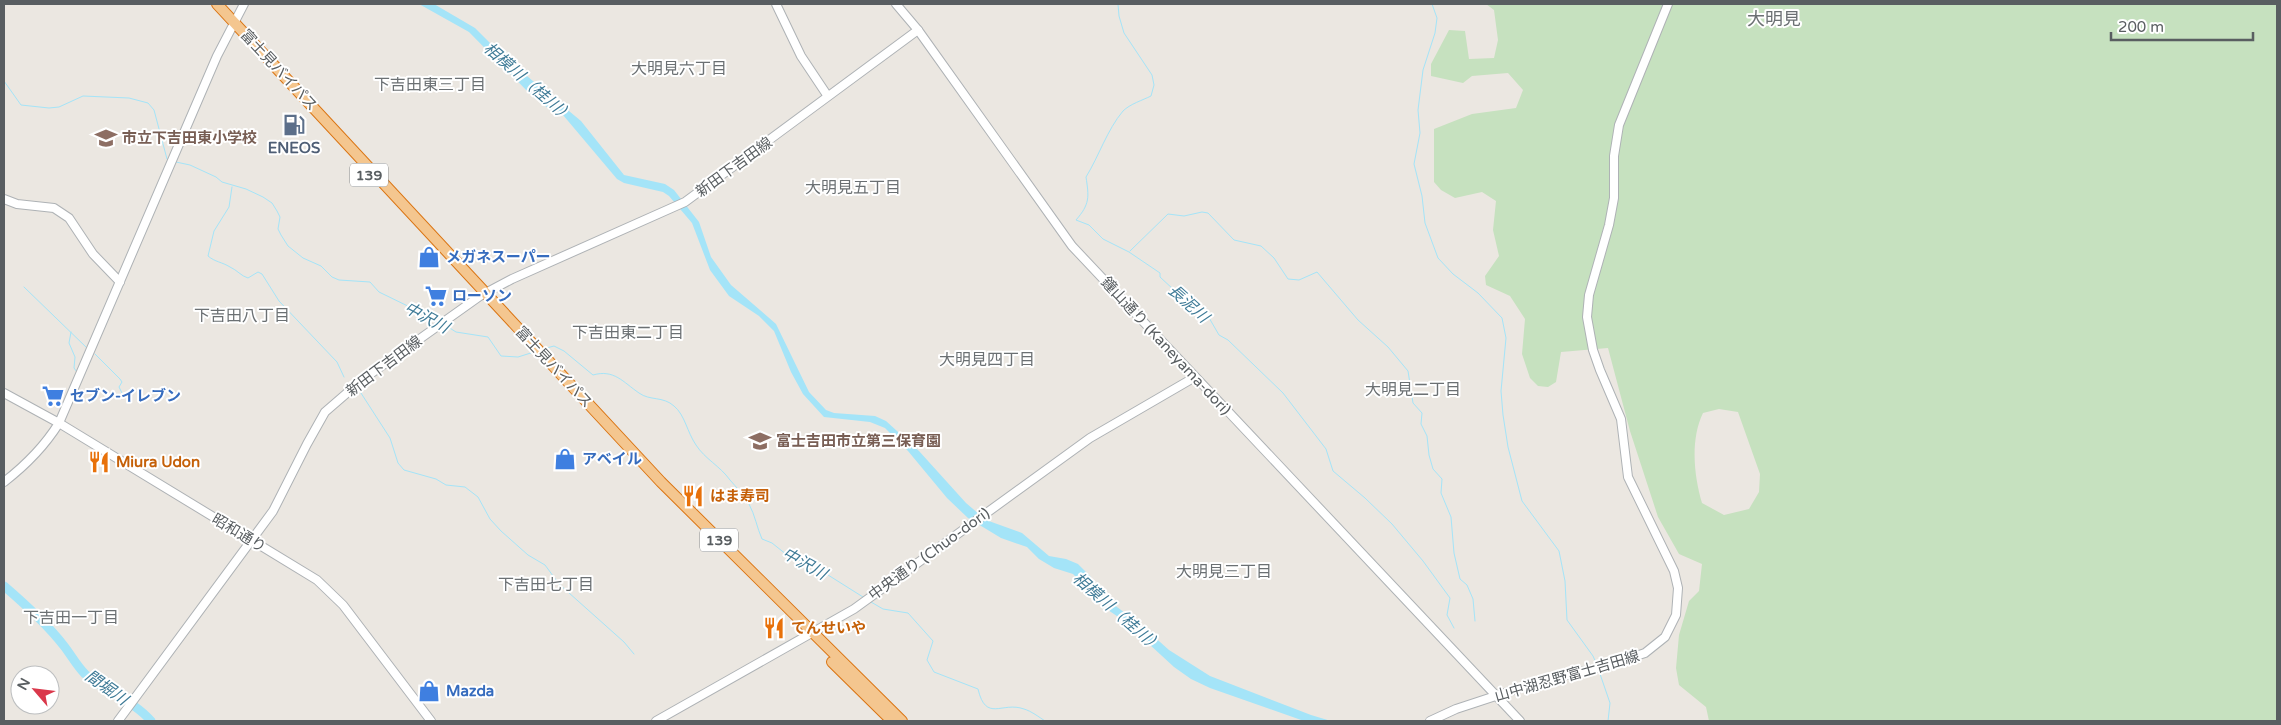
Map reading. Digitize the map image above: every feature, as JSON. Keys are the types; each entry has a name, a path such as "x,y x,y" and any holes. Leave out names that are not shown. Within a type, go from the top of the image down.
{"highway":[{"name":"富士見バイパス","path":"208,4 233,26"},
{"name":"富士見バイパス","path":"216,4 233,26 535,351 683,514 902,721"},
{"name":"富士見バイパス","path":"809,635 892,721"}],"main road":[{"path":"4,482 25,466 38,452 59,423 217,56 244,4"},
{"path":"776,4 801,56 827,95 918,30"},
{"name":"鐘山通り (Kaneyama-dori)","path":"896,4 918,30 1072,246 1520,721"},
{"name":"山中湖忍野富士吉田線","path":"1430,721 1456,709 1538,682 1609,665 1645,653 1664,637 1676,615 1678,588 1674,571 1628,477 1622,419 1593,350 1588,317 1589,295 1609,225 1614,198 1615,148 1619,125 1668,4"},
{"name":"新田下吉田線","path":"118,721 253,541 273,511 307,444 326,412 362,380 483,295 512,279 685,202 798,120 827,95"},
{"path":"4,199 17,204 54,208 69,218 93,254 120,282"},
{"name":"中央通り (Chuo-dori)","path":"656,721 854,609 1090,438 1195,377"},
{"name":"昭和通り","path":"4,393 59,423 310,576 336,596 431,721"}],"green space":[{"path":"1486,4 2277,4 2277,721 1709,721 1706,707 1679,685 1676,668 1679,635 1689,601 1699,591 1702,564 1679,554 1658,517 1630,431 1608,348 1561,352 1556,382 1548,387 1538,386 1530,378 1522,354 1525,319 1510,296 1486,285 1485,276 1499,256 1493,230 1496,201 1482,192 1455,198 1441,190 1434,182 1434,129 1472,114 1516,108 1523,90 1508,73 1472,76 1463,83 1431,76 1431,64 1449,30 1465,31 1469,59 1494,58 1498,40 1494,10","holes":["1719,409 1738,412 1760,474 1759,492 1749,509 1724,515 1702,503 1695,470 1696,435 1703,413"]}],"water":[{"name":"相模川（桂川）","path":"419,4 434,4 475,28 504,57 581,121 624,175 665,184 674,190 699,222 711,257 731,285 776,324 809,392 826,410 834,413 875,416 886,421 919,451 966,503 986,520 1022,533 1049,556 1066,559 1078,564 1090,576 1105,598 1141,625 1169,650 1210,676 1331,721 1304,721 1210,688 1191,679 1174,667 1149,644 1139,631 1108,610 1073,574 1054,568 1039,559 1027,547 1001,538 968,518 947,498 908,451 885,428 870,422 824,417 803,394 791,372 774,331 759,316 729,296 710,270 692,223 669,196 663,192 624,183 617,179 563,115 556,114 532,96 469,32"}],"waterway":[{"name":"長泥川","path":"1118,4 1124,33 1152,75 1154,85 1151,96 1123,111 1112,126 1086,177 1088,190 1086,205 1076,220 1089,225 1103,239 1129,252 1160,273 1160,277 1174,290 1186,296 1191,305 1208,316 1219,335 1228,340 1283,393 1326,449 1333,471 1392,524 1423,561 1450,598 1447,615 1454,628"},
{"path":"1432,4 1437,18 1435,33 1423,70 1418,110 1420,133 1414,164 1422,196 1425,223 1438,258 1453,274 1478,293 1502,318 1506,338 1501,391 1503,415 1508,447 1522,501 1559,551 1565,581 1567,620 1593,656 1597,665"},
{"name":"中沢川","path":"4,81 21,105 49,108 59,107 83,96 129,98 148,103 154,110 167,159 169,160"},
{"name":"中沢川","path":"176,162 190,165 216,177 222,182 246,189 272,203 280,217 278,229 288,246 303,258 321,266 332,277 339,280 370,282 379,292 439,323"},
{"path":"232,187 229,207 214,231 208,256 248,278 258,272 262,274 279,301 337,362 344,377"},
{"path":"1130,251 1168,214 1184,216 1202,212 1208,213 1234,240 1261,246 1274,258 1288,279 1299,280 1317,272 1358,320 1388,347 1408,371 1413,403 1422,413 1421,424 1427,436 1429,455 1433,469 1442,479 1441,493 1451,517 1454,553 1460,579 1467,585 1473,599 1475,621"},
{"path":"24,287 87,348"},
{"name":"中沢川","path":"445,325 456,332 488,337 501,356 518,357 534,352"},
{"path":"71,332 69,343 75,357 74,368 77,372"},
{"name":"中沢川","path":"543,349 554,346 564,351 593,375 613,375 639,393 665,401 674,406 681,414 693,440 700,450 726,475 747,501 762,539 772,543 792,559 809,563 863,597"},
{"path":"95,354 120,379 122,382 119,387 124,397"},
{"path":"359,390 390,438 398,463 404,470 436,479 446,485 465,487 478,497 490,519 501,531 528,555 545,565 559,584 624,642 634,654"},
{"name":"間堀川","path":"4,586 50,630 85,674 136,707 151,721"},
{"name":"中沢川","path":"871,602 883,609 908,613 933,641 927,660 934,672 978,689 981,699 990,708 1016,707 1024,709 1045,721"},
{"path":"1599,671 1610,703 1608,721"}],"place":[{"name":"ENEOS","path":"294,125"},
{"name":"市立下吉田東小学校","path":"106,138"},
{"name":"メガネスーパー","path":"429,257"},
{"name":"ローソン","path":"436,296"},
{"name":"セブン-イレブン","path":"53,396"},
{"name":"富士吉田市立第三保育園","path":"760,441"},
{"name":"アベイル","path":"565,459"},
{"name":"Miura Udon","path":"99,462"},
{"name":"はま寿司","path":"693,496"},
{"name":"てんせいや","path":"774,628"},
{"name":"Mazda","path":"429,691"}],"district":[{"name":"大明見","path":"1774,19"},
{"name":"大明見六丁目","path":"679,68"},
{"name":"下吉田東三丁目","path":"430,84"},
{"name":"大明見五丁目","path":"853,187"},
{"name":"下吉田八丁目","path":"242,315"},
{"name":"下吉田東二丁目","path":"628,332"},
{"name":"大明見四丁目","path":"987,359"},
{"name":"大明見二丁目","path":"1413,389"},
{"name":"大明見三丁目","path":"1224,571"},
{"name":"下吉田七丁目","path":"546,584"},
{"name":"下吉田一丁目","path":"71,617"}]}
